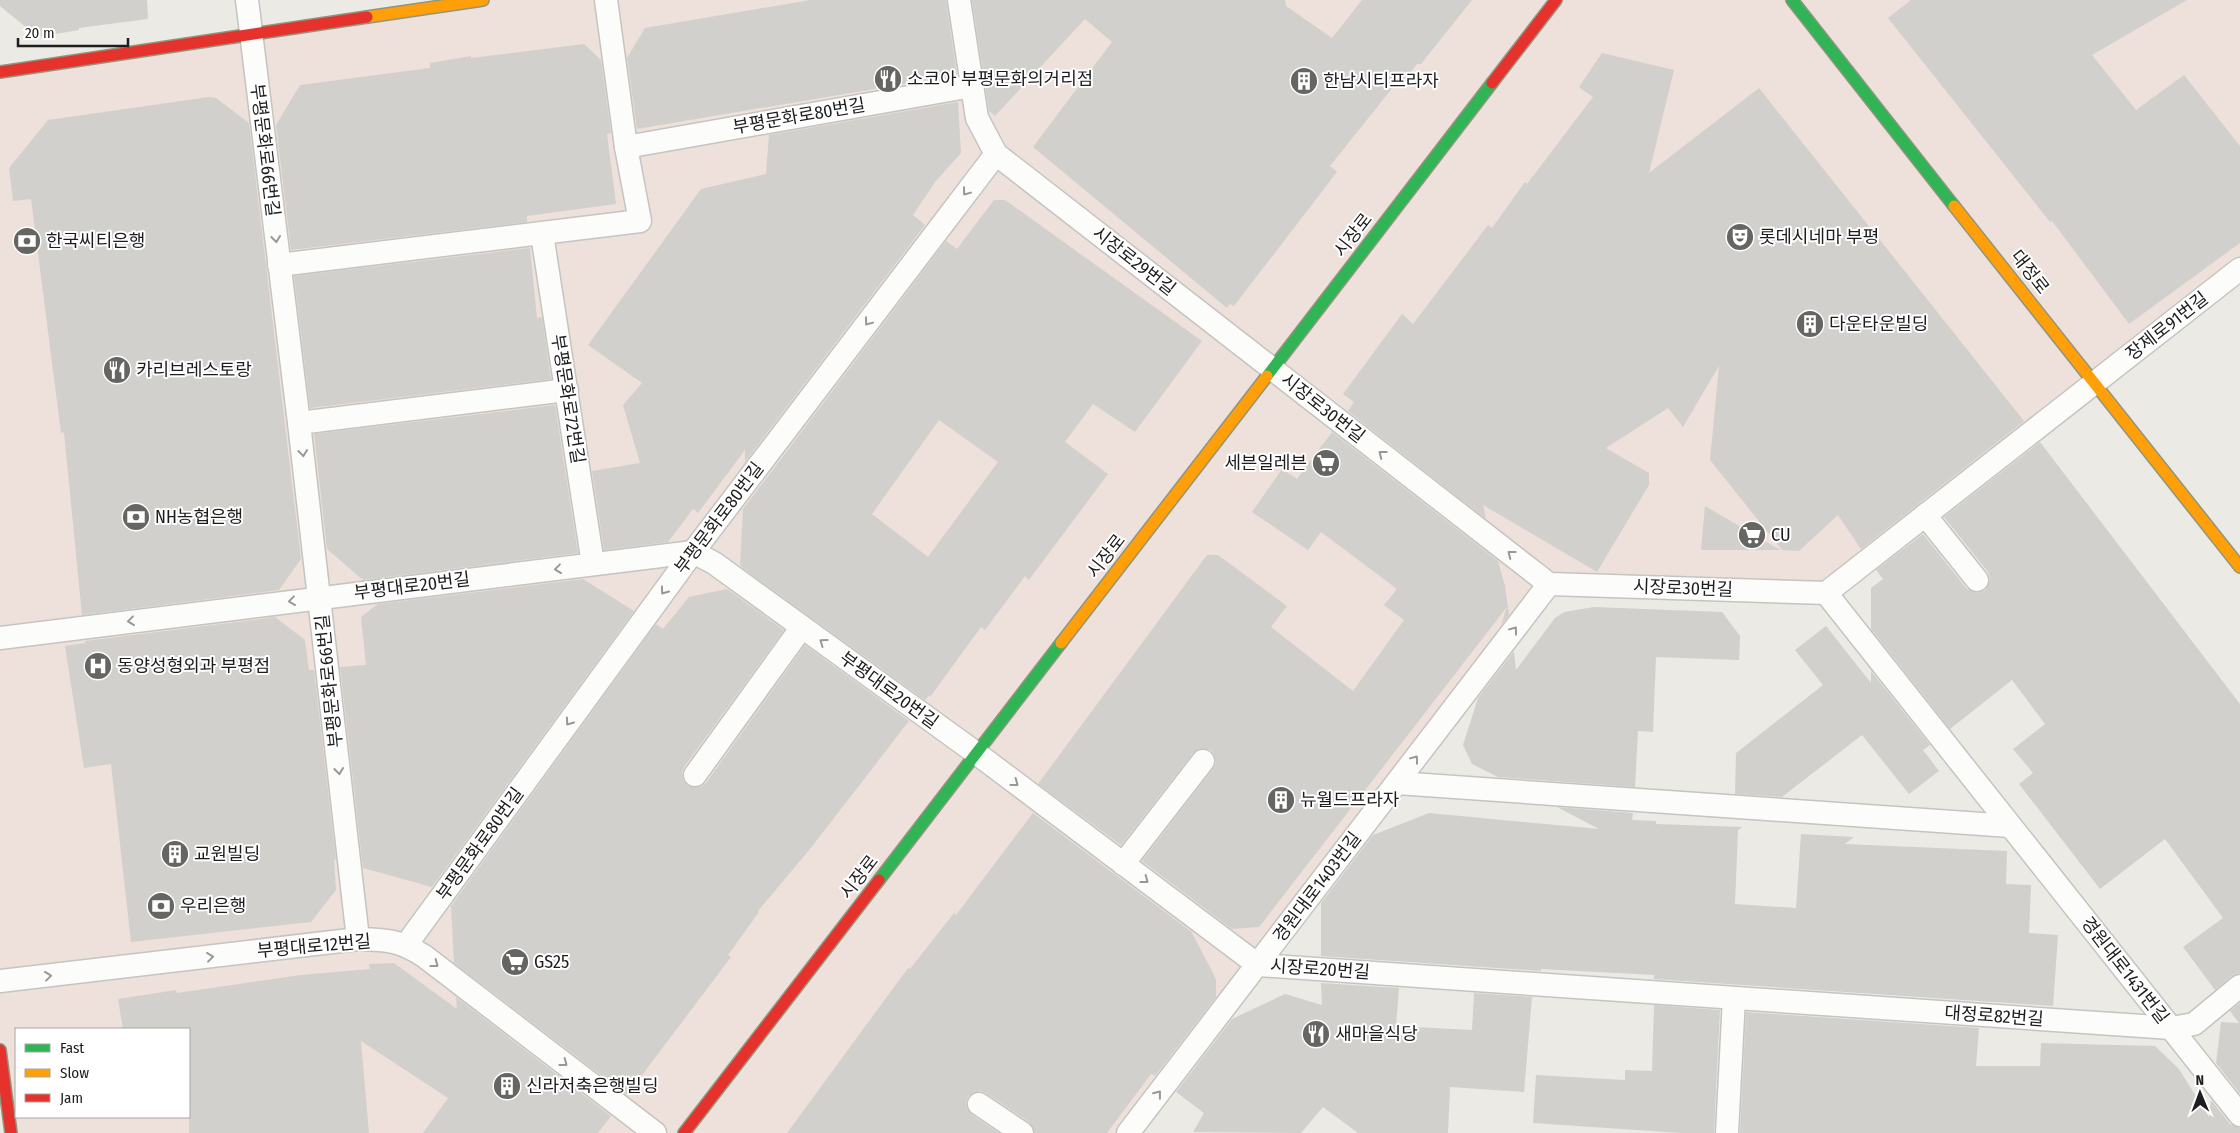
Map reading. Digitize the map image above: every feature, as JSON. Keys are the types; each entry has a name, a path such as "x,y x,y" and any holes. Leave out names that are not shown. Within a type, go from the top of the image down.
{"street":[{"path":"0,72 483,0"},
{"name":"시장로","path":"684,1133 1556,0"},
{"name":"대정로","path":"1792,0 2240,566"},
{"path":"0,1050 11,1133"}],"lane":[{"name":"부평문화로66번길","path":"247,0 320,598 358,939"},
{"path":"279,265 640,221 626,147 606,0"},
{"path":"959,0 977,118 996,154"},
{"name":"부평문화로80번길","path":"626,147 972,86"},
{"name":"부평문화로80번길","path":"406,945 693,552 996,154"},
{"name":"시장로29번길","path":"996,154 1272,368"},
{"name":"부평문화로72번길","path":"542,234 594,564"},
{"name":"장제로91번길","path":"2095,383 2240,269"},
{"name":"시장로30번길","path":"1272,368 1549,584 1826,593"},
{"path":"1826,593 2095,383"},
{"path":"299,423 566,390"},
{"path":"1925,515 1977,580"},
{"name":"부평대로20번길","path":"0,638 693,552 714,563 976,753"},
{"name":"경원대로1403번길","path":"1128,1133 1549,584"},
{"name":"경원대로1431번길","path":"1826,593 2240,1115"},
{"path":"694,775 802,627"},
{"name":"시장로20번길","path":"976,753 1258,965 1734,998"},
{"path":"1123,864 1203,762"},
{"path":"1397,783 2010,826"},
{"name":"부평대로12번길","path":"0,982 358,939 387,940 406,945 424,956 655,1133"},
{"name":"대정로82번길","path":"1734,998 2171,1028 2194,1024 2240,986"},
{"path":"1726,1133 1734,998"},
{"path":"980,1104 1022,1133"}],"shaded area":[{"path":"492,0 2240,0 2240,269 1826,593 1549,584 1131,1133 11,1133 0,1050 0,72"}],"building":[{"path":"0,0 147,0 148,19 79,28 79,30 38,37 0,6"},
{"path":"810,0 946,0 957,75 637,129 627,58 645,28"},
{"path":"972,0 1285,0 1286,6 1332,38 1362,0 1472,0 1421,64 1417,64 1398,89 1394,86 1330,166 1337,172 1234,306 1230,304 1227,308 1033,147 1112,42 1085,19 995,116 989,111"},
{"path":"1911,0 2187,0 2092,55 2136,110 2184,75 2240,146 2240,243 2129,324 2052,221 2050,222 1888,18"},
{"path":"584,44 601,60 611,133 607,134 616,204 527,216 527,222 291,250 276,125 300,85 430,68 430,63 471,56 471,58"},
{"path":"1602,53 1674,70 1649,173 1759,88 2024,421 1861,549 1838,515 1799,551 1782,550 1710,460 1719,366 1683,427 1668,408 1606,448 1649,473 1649,485 1597,572 1483,505 1486,519 1348,411 1354,402 1343,394 1402,314 1413,324 1488,225 1492,228 1525,182 1527,184 1593,97 1579,87"},
{"path":"209,97 216,98 249,123 301,559 279,590 82,615 64,432 61,433 31,199 13,201 9,168 48,120"},
{"path":"958,102 961,153 935,182 913,215 925,225 745,462 745,450 698,513 693,509 668,542 604,550 592,471 640,463 623,405 642,383 588,345 701,189 766,174 769,135"},
{"path":"994,200 1005,200 1202,341 1135,432 1093,404 1065,442 1108,474 1029,580 1025,576 985,630 981,627 930,697 929,695 925,700 740,566 743,509 946,241 957,249","holes":["939,420 998,462 928,557 872,514"]},
{"path":"530,248 537,318 542,317 551,379 310,408 294,276"},
{"path":"555,405 578,553 363,580 327,549 314,434"},
{"path":"1332,432 1498,561 1505,586 1509,615 1501,625 1507,607 1259,927 1232,929 1142,861 1213,769 1216,763 1211,750 1199,749 1193,753 1121,845 1038,784 1207,555 1218,555 1287,606 1271,627 1353,691 1404,620 1384,605 1397,589 1321,532 1308,550 1252,512 1282,469 1297,479"},
{"path":"2040,442 2240,704 2240,973 2232,976 2215,990 2183,947 2223,918 2165,839 2100,889 2019,784 2033,773 2013,749 2045,724 2012,680 1950,729 1871,629 1871,588 1883,579 1876,570 1923,534 1967,589 1978,593 1986,590 1990,579 1988,572 1944,517"},
{"path":"1705,506 1780,550 1701,550"},
{"path":"583,579 634,611 432,887 363,868 340,667 366,665 361,617 378,604"},
{"path":"727,589 784,630 684,767 682,773 683,780 688,786 700,787 706,783 805,645 909,721 810,849 758,911 728,955 731,957 627,1095 454,963 451,906 656,624 663,629 689,597"},
{"path":"1594,607 1722,612 1740,636 1739,660 1656,657 1653,732 1638,731 1635,787 1498,777 1472,764 1463,745 1478,698 1514,651 1516,670 1555,618 1564,612"},
{"path":"275,617 305,640 309,670 314,670 336,860 334,859 336,890 311,922 131,942 111,764 84,768 65,646 85,643 85,641"},
{"path":"1826,626 1871,683 1871,671 1930,745 1923,750 1939,771 1909,794 1862,735 1782,797 1735,794 1736,753 1823,685 1795,650"},
{"path":"1557,807 1633,813 1632,820 1656,821 1656,824 1743,827 1738,830 1735,904 1796,908 1801,834 1854,837 1845,844 2007,851 2006,884 2031,885 2029,933 2058,935 2053,1006 1654,979 1654,975 1541,969 1541,971 1321,956 1321,903 1373,835 1429,813 1599,829"},
{"path":"1033,813 1193,933 1216,980 1216,997 1155,1076 1151,1074 1107,1133 1035,1133 1029,1122 986,1093 979,1091 968,1096 967,1109 972,1115 999,1133 787,1133 908,968 910,969 954,913 956,915"},
{"path":"394,963 457,1009 456,997 611,1116 598,1133 423,1133 448,1098 361,1041 369,1133 189,1133 190,1028 123,1028 118,999 176,990 177,993 301,975 370,969 369,964"},
{"path":"1321,983 1399,988 1396,1026 1472,1030 1474,993 1532,997 1524,1092 1450,1087 1448,1133 1358,1133 1323,1107 1301,1133 1193,1132 1204,1113 1176,1092 1232,1019 1285,994 1322,1005"},
{"path":"2240,1003 2240,1094 2216,1063 2221,1022 2239,1023 2230,1011"},
{"path":"1654,1005 1720,1010 1714,1133 1681,1133 1533,1123 1536,1075 1625,1080 1625,1070 1652,1071"},
{"path":"1746,1012 1979,1028 1976,1066 2040,1066 2041,1043 2155,1046 2179,1069 2209,1117 2211,1100 2230,1124 2240,1128 2240,1133 1740,1133"}],"traffic: fast":[{"path":"1792,0 1954,206"},
{"path":"1267,376 1492,83"},
{"path":"879,880 1061,643"}],"traffic: slow":[{"path":"367,17 483,0"},
{"path":"1954,206 2240,567"},
{"path":"1061,643 1267,376"}],"traffic: jam":[{"path":"1492,83 1556,0"},
{"path":"0,72 367,17"},
{"path":"684,1133 879,880"},
{"path":"0,1050 11,1133"}],"place":[{"name":"소코아 부평문화의거리점","path":"888,79"},
{"name":"한남시티프라자","path":"1304,81"},
{"name":"롯데시네마 부평","path":"1740,237"},
{"name":"한국씨티은행","path":"27,241"},
{"name":"다운타운빌딩","path":"1810,324"},
{"name":"카리브레스토랑","path":"117,370"},
{"name":"세븐일레븐","path":"1326,463"},
{"name":"NH농협은행","path":"136,517"},
{"name":"CU","path":"1752,535"},
{"name":"동양성형외과 부평점","path":"98,666"},
{"name":"뉴월드프라자","path":"1281,800"},
{"name":"교원빌딩","path":"175,854"},
{"name":"우리은행","path":"161,906"},
{"name":"GS25","path":"515,962"},
{"name":"새마을식당","path":"1316,1034"},
{"name":"신라저축은행빌딩","path":"507,1086"}]}
